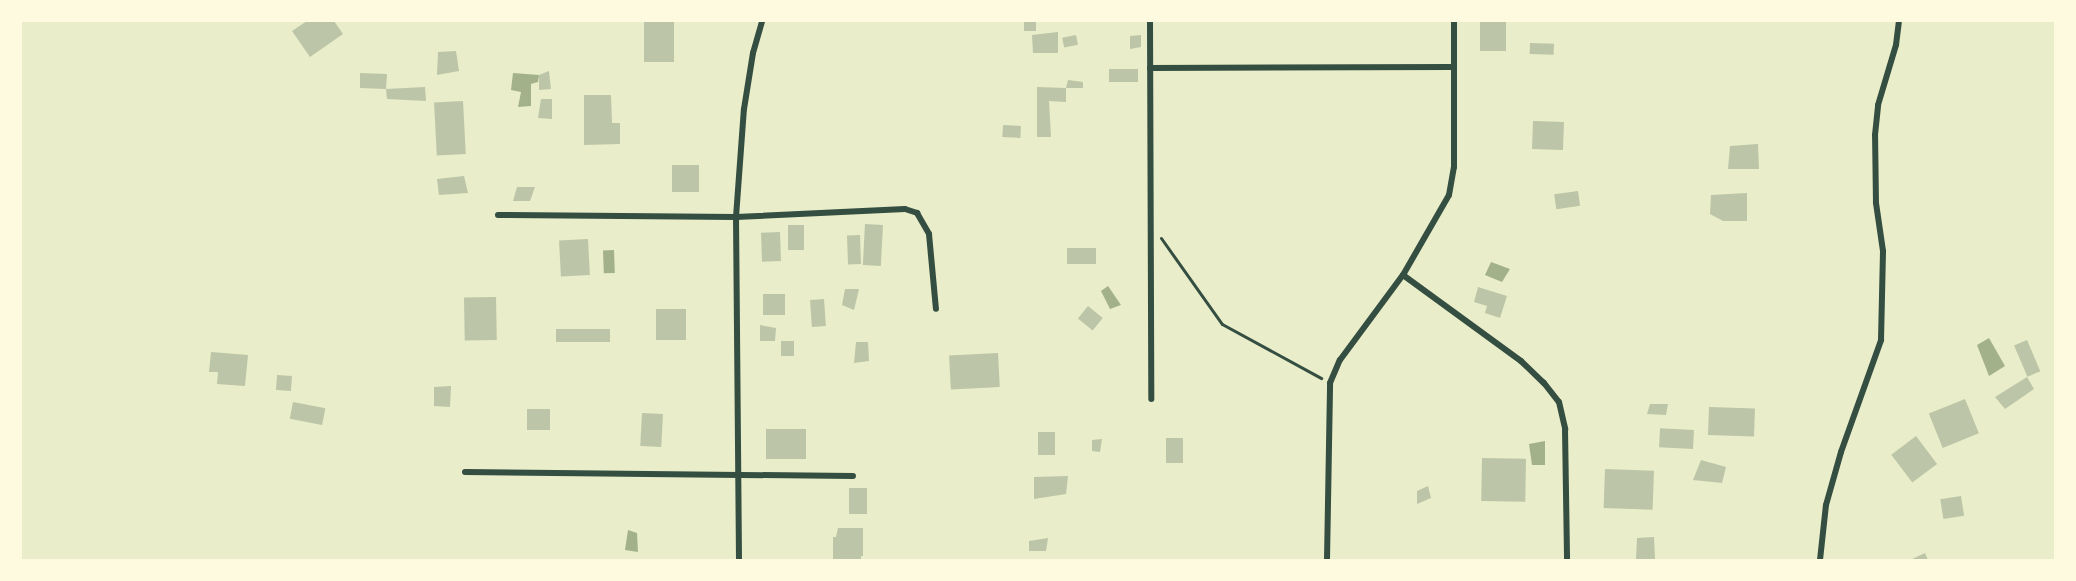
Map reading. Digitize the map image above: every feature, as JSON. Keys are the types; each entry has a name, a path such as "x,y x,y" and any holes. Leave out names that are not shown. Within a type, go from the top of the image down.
{"street":[{"path":"739,560 736,217 744,109 753,53 762,21"},
{"path":"1150,21 1151,399"},
{"path":"1327,560 1330,383 1340,360 1403,275 1449,195 1454,167 1452,67 1454,21"},
{"path":"1820,560 1826,505 1840,452 1881,340 1882,251 1876,203 1875,135 1878,105 1896,45 1899,21"},
{"path":"1150,68 1452,67"},
{"path":"498,215 736,217 886,208 917,213 929,234 936,309"},
{"path":"1403,275 1521,361 1544,383 1559,402 1565,429 1567,560"},
{"path":"465,472 853,476"}],"path":[{"path":"1149,222 1184,267 1203,300 1221,324 1330,383"}],"shaded area":[{"path":"513,73 539,75 538,82 531,84 531,106 518,107 521,92 511,90"},
{"path":"603,250 614,250 615,273 604,273"},
{"path":"1491,262 1510,269 1502,282 1485,275"},
{"path":"1108,286 1121,305 1110,309 1101,291"},
{"path":"1989,338 2005,366 1989,376 1977,345"},
{"path":"1545,441 1545,465 1532,465 1529,444"},
{"path":"628,530 637,533 638,552 625,550"}],"building":[{"path":"307,21 334,21 343,34 310,57 292,31"},
{"path":"644,21 674,21 674,62 644,62"},
{"path":"1024,21 1036,21 1036,31 1024,31"},
{"path":"1480,21 1506,21 1506,51 1480,51"},
{"path":"1058,32 1058,53 1033,53 1032,35"},
{"path":"1076,35 1078,45 1064,47 1062,38"},
{"path":"1141,35 1141,47 1130,49 1130,36"},
{"path":"1530,43 1554,44 1554,55 1530,54"},
{"path":"456,51 459,71 437,75 438,52"},
{"path":"1109,69 1138,69 1138,82 1109,82"},
{"path":"549,71 551,89 539,90 539,75"},
{"path":"360,73 387,74 386,89 360,88"},
{"path":"1068,80 1083,82 1083,88 1066,88"},
{"path":"425,87 426,101 387,99 386,89"},
{"path":"1037,87 1066,88 1066,102 1049,101 1051,137 1037,137"},
{"path":"584,95 611,95 612,123 620,123 620,144 584,145"},
{"path":"541,99 552,99 552,119 538,118"},
{"path":"463,101 466,154 437,155 434,103"},
{"path":"1533,121 1564,122 1563,150 1532,149"},
{"path":"1003,125 1021,126 1020,138 1002,137"},
{"path":"1758,144 1759,169 1728,169 1730,146"},
{"path":"672,165 699,165 699,192 672,192"},
{"path":"464,176 468,193 439,195 437,179"},
{"path":"517,187 535,187 530,201 513,201"},
{"path":"1578,191 1580,206 1556,209 1554,194"},
{"path":"1747,193 1747,221 1723,221 1710,214 1711,195"},
{"path":"865,224 883,225 881,266 863,265"},
{"path":"788,225 804,225 804,250 788,250"},
{"path":"780,232 781,261 762,262 761,233"},
{"path":"847,235 860,235 861,264 848,264"},
{"path":"588,239 590,275 561,276 559,241"},
{"path":"1067,248 1096,248 1096,264 1067,264"},
{"path":"1478,287 1507,296 1500,318 1485,313 1487,306 1474,302"},
{"path":"845,289 859,289 854,310 842,305"},
{"path":"763,294 785,294 785,315 763,315"},
{"path":"496,297 497,340 465,341 464,298"},
{"path":"824,299 826,326 812,327 810,300"},
{"path":"1088,306 1103,318 1093,330 1078,318"},
{"path":"656,309 686,309 686,340 656,340"},
{"path":"760,325 776,328 775,341 760,341"},
{"path":"556,329 610,329 610,342 556,342"},
{"path":"2027,340 2040,371 2027,377 2014,345"},
{"path":"781,341 794,341 794,356 781,356"},
{"path":"856,342 868,342 869,361 854,363"},
{"path":"211,352 248,355 245,386 217,384 218,372 209,372"},
{"path":"998,353 1000,387 951,390 949,356"},
{"path":"277,375 292,376 291,391 276,390"},
{"path":"2027,377 2034,389 2005,409 1995,397"},
{"path":"451,386 450,407 434,406 434,387"},
{"path":"1965,399 1979,433 1943,448 1929,414"},
{"path":"293,402 325,408 322,425 290,419"},
{"path":"1650,404 1668,404 1666,415 1647,414"},
{"path":"1709,407 1755,409 1754,437 1708,435"},
{"path":"527,409 550,409 550,430 527,430"},
{"path":"642,413 663,414 661,447 640,446"},
{"path":"1660,428 1694,430 1693,449 1659,447"},
{"path":"766,429 806,429 806,459 766,459"},
{"path":"1038,432 1055,432 1055,455 1038,455"},
{"path":"1916,436 1937,464 1912,483 1891,455"},
{"path":"1166,438 1183,438 1183,463 1166,463"},
{"path":"1102,439 1100,452 1092,451 1092,440"},
{"path":"1482,458 1526,459 1525,502 1481,501"},
{"path":"1701,460 1726,467 1722,483 1693,480"},
{"path":"1605,469 1654,471 1653,510 1604,508"},
{"path":"1068,476 1066,494 1034,499 1034,477"},
{"path":"1428,486 1431,498 1417,504 1417,491"},
{"path":"849,488 867,488 867,514 849,514"},
{"path":"1961,496 1964,516 1943,519 1940,499"},
{"path":"838,528 863,528 861,560 833,560 833,537 836,537"},
{"path":"1654,537 1655,559 1636,559 1637,538"},
{"path":"1048,538 1046,551 1029,551 1029,541"},
{"path":"1925,553 1928,560 1910,560"}]}
